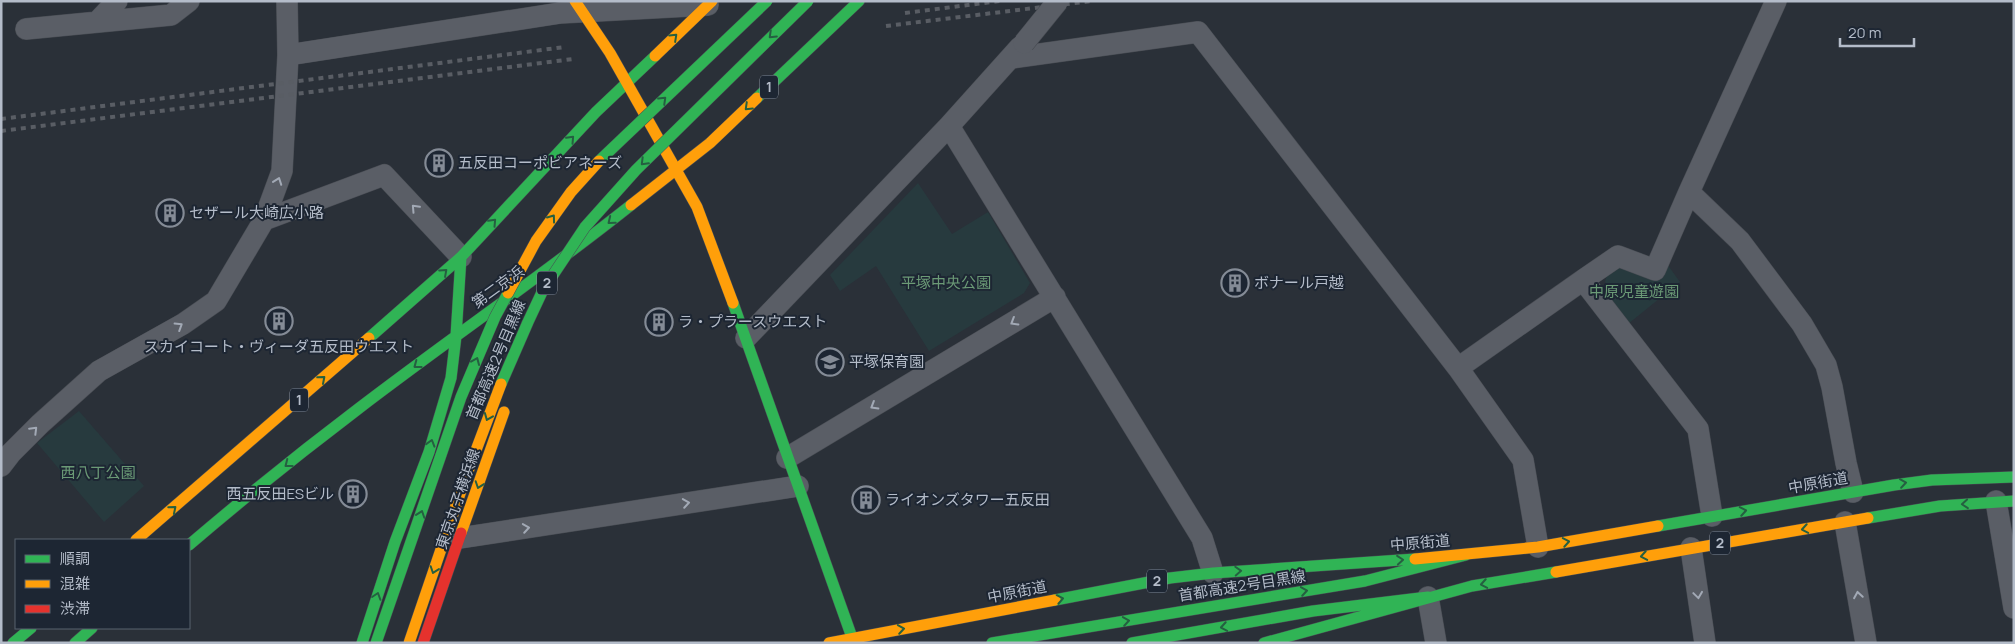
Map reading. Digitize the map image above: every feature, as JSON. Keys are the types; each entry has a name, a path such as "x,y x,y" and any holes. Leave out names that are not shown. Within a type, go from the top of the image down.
{"main road":[{"name":"首都高速2号目黒線","path":"376,643 461,397 495,317 536,241 571,192 599,161 767,1"},
{"name":"首都高速2号目黒線","path":"409,643 484,427 524,329 563,257 597,212 621,186 707,98 808,1"},
{"name":"第二京浜","path":"190,544 249,494 350,415 593,236 710,143 859,1"},
{"name":"1","path":"137,539 214,474 460,257 596,112 710,3"},
{"path":"578,6 610,53 677,169 697,208 746,338 787,458 854,640"},
{"name":"東京丸子横浜線","path":"423,643 526,346 554,290 593,236"},
{"path":"362,643 395,542 429,452 450,378 456,336 460,257"},
{"name":"中原街道","path":"829,643 854,640 1161,580 1213,573 1466,555 1538,547 1932,480 2014,477"},
{"name":"2","path":"1264,643 1472,586 1940,506 2005,501"},
{"name":"首都高速2号目黒線","path":"992,643 1365,581 1466,555"},
{"name":"2","path":"1132,643 1312,611 1428,597"},
{"path":"13,643 30,629"},
{"path":"75,643 91,629"}],"street":[{"path":"97,22 117,1"},
{"path":"141,1 156,16"},
{"path":"26,29 171,15 189,1"},
{"path":"1,466 11,453 40,424 99,371 183,324 216,301 264,220 282,171 288,55 287,1"},
{"path":"746,338 948,126 1018,50 1058,1"},
{"path":"1458,368 1618,256 1655,270 1776,1"},
{"path":"288,55 560,13 578,6 710,3"},
{"path":"1018,50 1198,32 1458,368 1523,460 1538,547"},
{"path":"948,126 1202,538 1213,573"},
{"path":"264,220 384,175 460,257"},
{"path":"1689,192 1740,241 1802,324 1826,365 1853,492"},
{"path":"1583,280 1698,429 1712,516"},
{"path":"787,458 1055,297"},
{"path":"460,538 798,486"},
{"path":"2005,501 2014,608"},
{"path":"1845,522 1866,643"},
{"path":"1691,548 1704,643"},
{"path":"1428,597 1436,643"}],"green space":[{"name":"平塚中央公園","path":"918,183 952,234 988,212 1030,283 1024,293 929,351 876,266 840,291 830,275"},
{"name":"中原児童遊園","path":"1619,262 1667,264 1680,282 1628,324 1609,298 1612,292 1605,282 1608,270"},
{"name":"西八丁公園","path":"79,411 144,486 104,522 37,443"}],"railway":[{"path":"905,13 1000,1"},
{"path":"886,26 1092,1"},
{"path":"1,119 565,47"},
{"path":"1,131 573,59"}],"traffic: fast":[{"path":"599,161 767,1"},
{"path":"501,384 543,290 585,227 636,170 808,1"},
{"path":"757,98 859,1"},
{"path":"369,338 461,257 596,112 655,56"},
{"path":"190,544 336,426 631,205"},
{"path":"362,643 395,542 429,452 451,378 456,336 461,257"},
{"path":"376,643 461,397 495,317 508,293"},
{"path":"733,303 854,643"},
{"path":"1658,526 1894,485 1932,480 2014,477"},
{"path":"1868,518 1940,506 2014,501"},
{"path":"992,643 1365,581 1466,555"},
{"path":"1055,600 1170,578 1213,573 1415,559"},
{"path":"1264,643 1472,586 1556,572"},
{"path":"1132,643 1313,611 1428,597"},
{"path":"13,643 30,629"},
{"path":"75,643 91,629"}],"traffic: slow":[{"path":"575,1 610,53 697,207 733,303"},
{"path":"655,56 712,1"},
{"path":"631,205 710,143 757,98"},
{"path":"508,293 536,241 571,192 599,161"},
{"path":"137,539 369,338"},
{"path":"409,643 464,482 501,384"},
{"path":"461,533 504,412"},
{"path":"1556,572 1868,518"},
{"path":"1415,559 1538,547 1658,526"},
{"path":"829,643 1055,600"}],"traffic: jam":[{"path":"423,643 461,533"}],"place":[{"name":"五反田コーポビアネーズ","path":"439,163"},
{"name":"セザール大崎広小路","path":"170,213"},
{"name":"ボナール戸越","path":"1235,283"},
{"name":"スカイコート・ヴィーダ五反田ウエスト","path":"279,321"},
{"name":"ラ・プラースウエスト","path":"659,322"},
{"name":"平塚保育園","path":"830,362"},
{"name":"西五反田ESビル","path":"353,494"},
{"name":"ライオンズタワー五反田","path":"866,500"}]}
